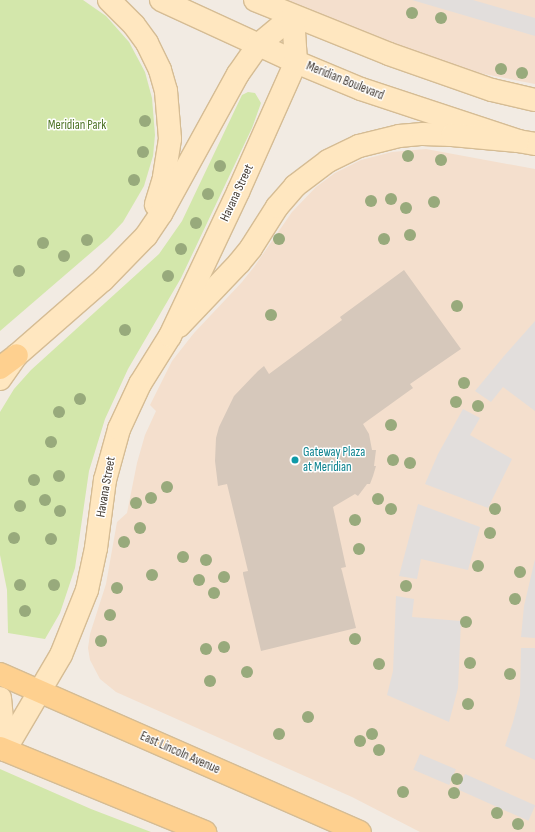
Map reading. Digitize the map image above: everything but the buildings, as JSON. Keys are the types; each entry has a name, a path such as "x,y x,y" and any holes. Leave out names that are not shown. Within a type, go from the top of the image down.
{"main road":[{"path":"109,0 134,25 147,43 160,70 168,104 170,139 166,169 146,236"},
{"name":"Meridian Boulevard","path":"161,0 296,62 374,94 527,142"},
{"path":"255,0 389,54 492,90 535,100"},
{"path":"0,368 98,285 146,236 167,204 231,84 258,45 293,16"},
{"name":"Havana Street","path":"2,749 40,691 61,655 86,590 96,548 105,480 119,429 140,384 170,336 241,185 296,62 293,16"},
{"path":"170,336 212,294 239,263 251,248 277,207 295,186 328,161 359,146 399,136 423,134 452,135 527,142"},
{"path":"0,379 17,355"},
{"name":"East Lincoln Avenue","path":"0,674 360,832"},
{"path":"0,698 2,749 205,832"}],"shaded area":[{"path":"283,0 535,0 535,84 479,73 418,56"},
{"path":"412,0 473,0 535,18 535,36"},
{"path":"426,149 535,169 535,832 420,832 352,797 116,692 100,679 90,660 88,648 90,634 106,584 117,522 127,513 137,463 145,435 156,411 150,405 172,361 194,333 242,282 292,212 316,187 335,173 361,160 392,152"},
{"path":"535,321 535,411 503,387 491,402 475,391 504,356"},
{"path":"463,409 480,418 470,435 512,459 488,508 425,484 438,454"},
{"path":"418,504 480,527 468,570 421,559 417,579 399,576"},
{"path":"535,559 535,638 521,637 524,606"},
{"path":"396,596 414,599 412,617 461,621 458,688 449,722 387,695 393,671"},
{"path":"521,648 535,648 535,760 505,746 520,695"},
{"path":"420,754 456,769 449,785 413,770"},
{"path":"465,774 535,805 528,821 458,790"}],"green space":[{"name":"Meridian Park","path":"0,0 83,0 106,16 129,42 145,72 152,98 155,135 153,156 144,186 123,222 108,238 0,331"},
{"path":"248,92 255,93 261,103 252,128 181,278 128,369 105,419 89,471 75,568 60,613 45,639 8,633 7,590 0,555 0,412 14,389 31,370 159,254 182,221 242,95"},
{"path":"0,769 91,809 151,832 0,832"}],"place":[{"name":"Gateway Plaza at Meridian","path":"295,460"}]}
